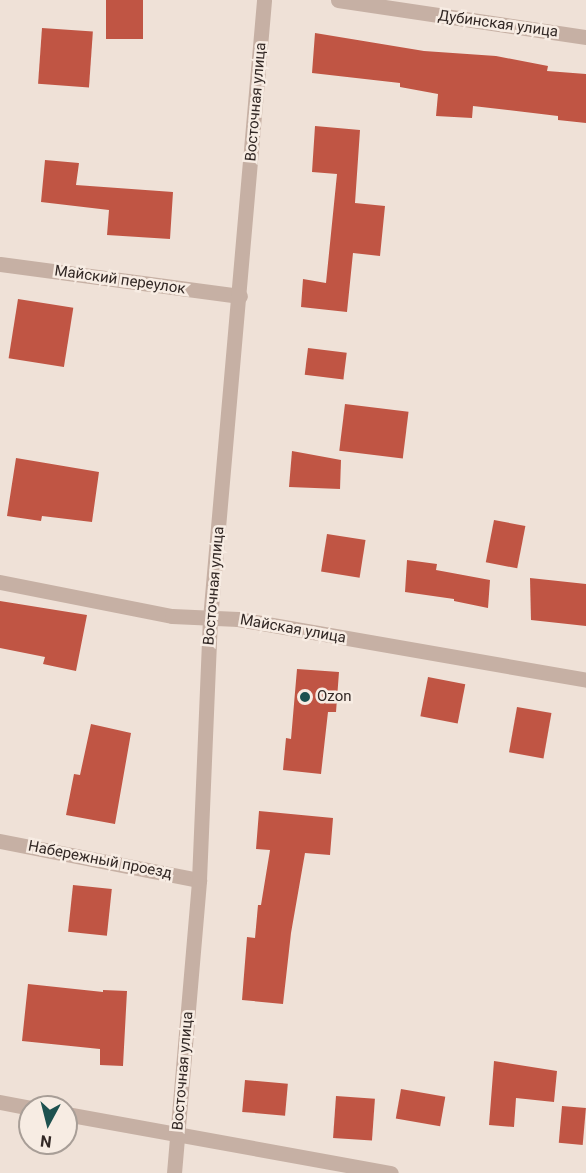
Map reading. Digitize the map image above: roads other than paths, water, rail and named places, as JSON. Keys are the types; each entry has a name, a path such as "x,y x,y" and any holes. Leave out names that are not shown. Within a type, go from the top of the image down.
{"street":[{"name":"Восточная улица","path":"174,1173 199,880 210,619 240,296 264,0"},
{"name":"Дубинская улица","path":"338,0 586,37"},
{"name":"Майский переулок","path":"0,264 240,296"},
{"name":"Майская улица","path":"0,582 172,616 238,619 586,680"},
{"name":"Набережный проезд","path":"0,841 199,880"},
{"path":"0,1102 18,1106"},
{"path":"78,1116 392,1173"}],"place":[{"name":"Ozon","path":"305,697"}]}
